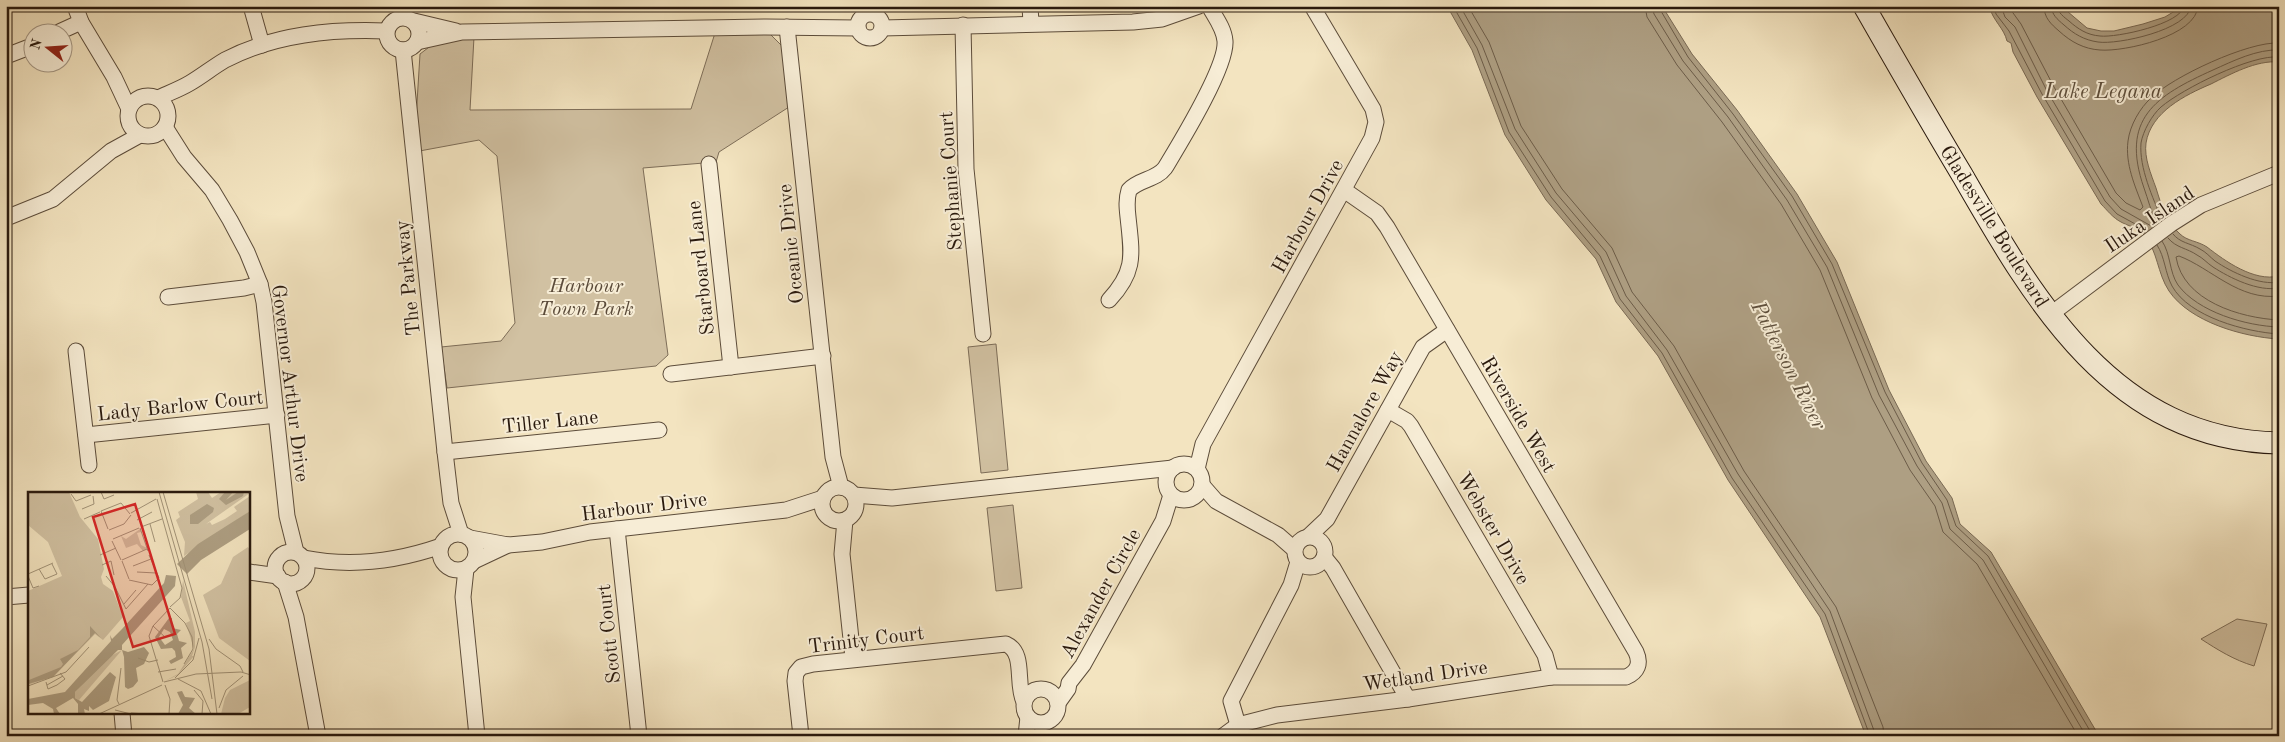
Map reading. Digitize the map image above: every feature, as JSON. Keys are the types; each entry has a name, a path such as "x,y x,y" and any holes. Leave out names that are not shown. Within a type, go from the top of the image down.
{"main road":[{"name":"Gladesville Boulevard","path":"1864,6 2009,256 2051,314 2104,374 2126,392 2155,410 2208,432 2241,439 2279,443"}],"street":[{"path":"75,6 80,22 114,77 135,132 146,135"},
{"path":"251,6 262,45"},
{"path":"1030,6 1031,24"},
{"path":"882,28 1143,21 1172,16 1199,6"},
{"path":"1109,300 1124,282 1131,265 1132,251 1126,206 1129,190 1137,184 1158,176 1165,168 1216,74 1223,56 1225,42 1222,29 1209,6"},
{"name":"Harbour Drive","path":"1197,469 1203,444 1344,190 1376,127 1373,109 1312,6"},
{"path":"869,10 879,17 882,28 878,35 870,38 862,35 858,28 859,20 869,10"},
{"path":"405,15 420,34 414,46 403,50 392,46 386,36 386,31 393,20 405,15 462,32"},
{"path":"72,26 80,22"},
{"name":"Stephanie Court","path":"963,25 966,169 983,334"},
{"path":"417,42 462,32 787,27 858,28"},
{"name":"Oceanic Drive","path":"787,27 833,457 831,492 822,507 839,516"},
{"path":"111,151 136,100 147,96 158,98 189,83 225,60 262,45 296,36 341,29 386,31"},
{"path":"6,56 22,50"},
{"name":"The Parkway","path":"403,50 455,539"},
{"path":"114,77 142,97"},
{"path":"6,218 53,199 111,151 165,127 168,122 168,110 189,83"},
{"path":"158,98 168,110"},
{"name":"Governor Arthur Drive","path":"165,127 184,157 212,190 247,252 260,284 264,302 287,516 287,565"},
{"name":"Governor Arthur Drive","path":"146,135 184,157"},
{"name":"Starboard Lane","path":"708,164 731,367"},
{"name":"Iluka Island","path":"2051,314 2200,205 2279,173"},
{"name":"Riverside West","path":"1344,190 1380,217 1636,652 1639,659 1636,671"},
{"path":"168,297 244,288 260,284"},
{"name":"Hannalore Way","path":"1238,726 1231,701 1308,553 1423,347 1447,330"},
{"name":"Lady Barlow Court","path":"76,350 89,465"},
{"path":"671,374 823,356"},
{"name":"Webster Drive","path":"1388,410 1407,421 1411,426 1545,655 1551,677"},
{"name":"Lady Barlow Court","path":"86,435 277,415"},
{"name":"Tiller Lane","path":"445,452 659,430"},
{"name":"Harbour Drive","path":"854,495 892,498 1143,472 1178,466 1203,444"},
{"path":"1178,466 1197,469 1202,476 1201,490 1178,495 1169,473 1178,466"},
{"path":"1143,472 1178,495 1208,502 1216,500"},
{"path":"1202,485 1216,500 1333,568 1408,698"},
{"path":"831,492 850,491 856,500 839,516 853,658"},
{"name":"Harbour Drive","path":"786,510 831,492"},
{"name":"Alexander Circle","path":"1058,703 1068,689 1069,683 1083,665 1178,495"},
{"name":"Harbour Drive","path":"455,539 508,545 542,542 617,528 786,510 839,516 892,498"},
{"name":"Scott Court","path":"617,528 639,736"},
{"path":"410,557 455,539"},
{"name":"The Parkway","path":"455,539 476,546 477,552 458,566"},
{"name":"The Parkway","path":"455,539 440,552 458,566 476,736"},
{"name":"Harbour Drive","path":"458,566 508,545"},
{"path":"250,572 287,565 410,557 458,566"},
{"path":"287,565 296,583 303,578 340,563"},
{"path":"287,565 307,567 303,578 296,617"},
{"path":"287,565 318,736"},
{"path":"6,597 28,595"},
{"name":"Trinity Court","path":"801,736 795,681 798,671 804,665 853,658 1006,644 1013,649 1020,666"},
{"path":"1020,666 1054,695 1058,703 1056,714 1045,729 1026,710"},
{"path":"1020,666 1018,680 1026,710 1026,736"},
{"name":"Wetland Drive","path":"1223,736 1238,726 1277,715 1551,677 1626,677 1636,671"},
{"name":"Alexander Circle","path":"1045,689 1062,683 1069,683"},
{"path":"1026,710 1033,691 1045,689"},
{"path":"122,714 124,736"}],"green space":[{"name":"Harbour Town Park","path":"715,33 770,34 782,46 789,107 719,152 716,162 643,168 668,355 656,366 447,388 441,347 501,341 515,323 497,156 479,140 414,152 420,54 437,41 474,37 470,110 691,109"},
{"path":"996,344 1008,470 981,473 968,347"},
{"path":"1013,505 1022,588 996,591 987,508"},
{"path":"2237,619 2267,624 2254,666 2233,658 2201,639"}],"water":[{"name":"Patterson River","path":"1447,6 1662,6 1692,54 1737,110 1797,194 1837,262 1889,390 1926,461 1952,498 1960,524 1991,552 2099,736 1866,736 1820,617 1728,480 1658,356 1616,302 1596,259 1546,200 1505,135 1472,50"},
{"name":"Lake Legana","path":"1989,6 2061,6 2087,28 2114,31 2165,17 2183,6 2279,6 2279,62 2261,63 2244,68 2180,99 2155,122 2149,132 2146,154 2148,166 2162,206 2171,224 2180,234 2204,245 2240,269 2260,276 2279,276 2279,339 2250,335 2218,326 2190,311 2178,302 2165,284 2149,241 2142,233 2118,220 2101,204 2037,97 2013,52 2011,43 2007,41"}]}
